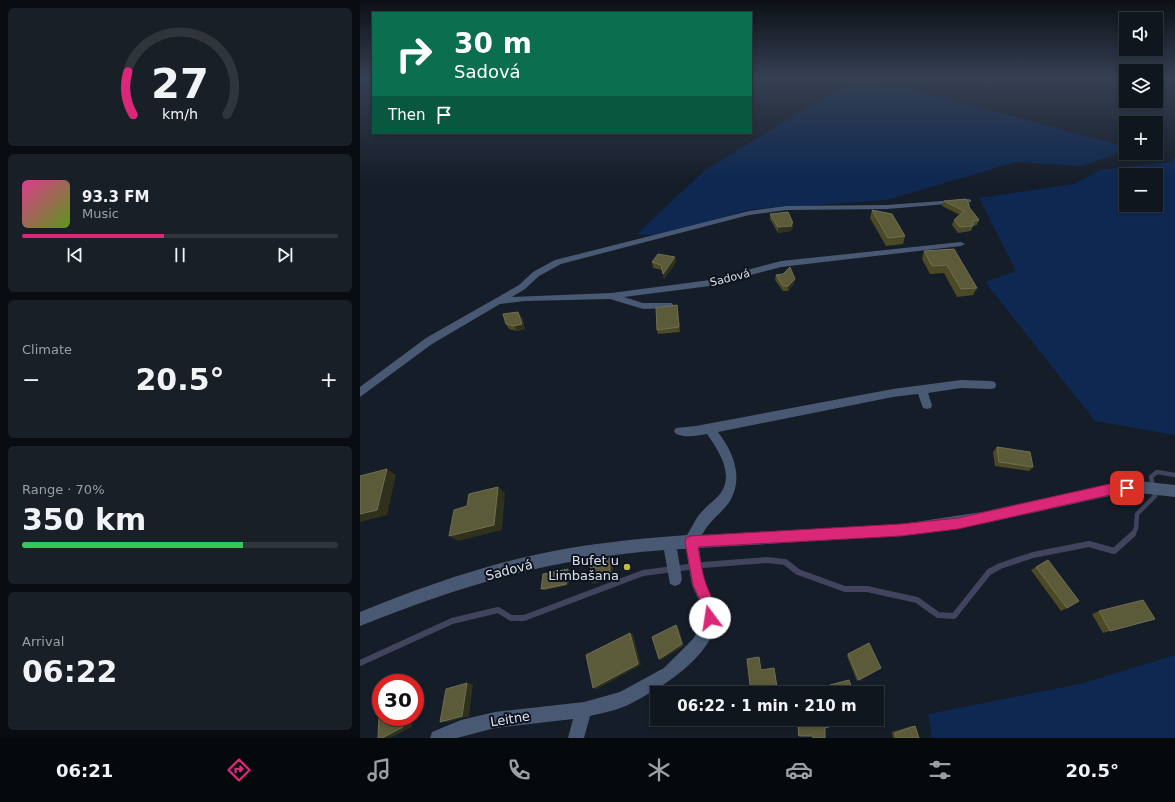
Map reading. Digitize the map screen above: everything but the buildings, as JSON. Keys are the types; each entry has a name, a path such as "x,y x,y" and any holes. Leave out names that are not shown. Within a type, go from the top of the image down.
{"street":[{"path":"360,393 429,341 522,286 549,266 558,262 644,242 749,213 787,208 887,206 969,201"},
{"name":"Sadová","path":"497,301 525,298 611,296 710,283 781,264 961,244"},
{"path":"611,296 643,306 669,305"},
{"path":"680,432 709,428 893,393 961,384 991,385"},
{"path":"921,389 928,405"},
{"path":"690,542 702,521 725,497 731,483 730,465 724,450 709,428"},
{"name":"Sadová","path":"360,619 443,588 503,570 566,555 669,543 901,530 958,524 1114,489 1139,487 1175,491"},
{"name":"Leitne","path":"438,738 461,728 495,720 584,710 623,699 669,673 698,644 706,632 710,618 709,606 696,567 690,542"},
{"path":"669,543 674,572"},
{"path":"576,738 584,710"}],"shaded area":[{"path":"801,111 994,111 1119,145 1119,153 1083,166 1016,162 887,200 748,210 662,236 637,234 705,170"},
{"path":"1175,157 1175,435 1095,421 985,282 1016,271 979,198 1074,184 1100,170 1171,162"},
{"path":"1175,655 1175,738 932,738 928,714 1080,684"}],"waterway":[{"path":"1133,535 1136,528 1137,514 1155,496 1151,477 1157,472 1175,475"},
{"path":"360,663 452,621 498,610 511,618 524,618 643,573 703,565 767,560 785,562 798,572 845,589 867,589 917,600 938,615 954,616 989,572 1000,566 1033,555 1089,544 1114,551 1133,534"}],"place":[{"name":"Bufet u Limbašana","path":"627,567"}],"route":[{"path":"710,618 709,606 699,585 696,573 696,562 690,542 901,530 958,524 1114,489 1127,488"}]}
